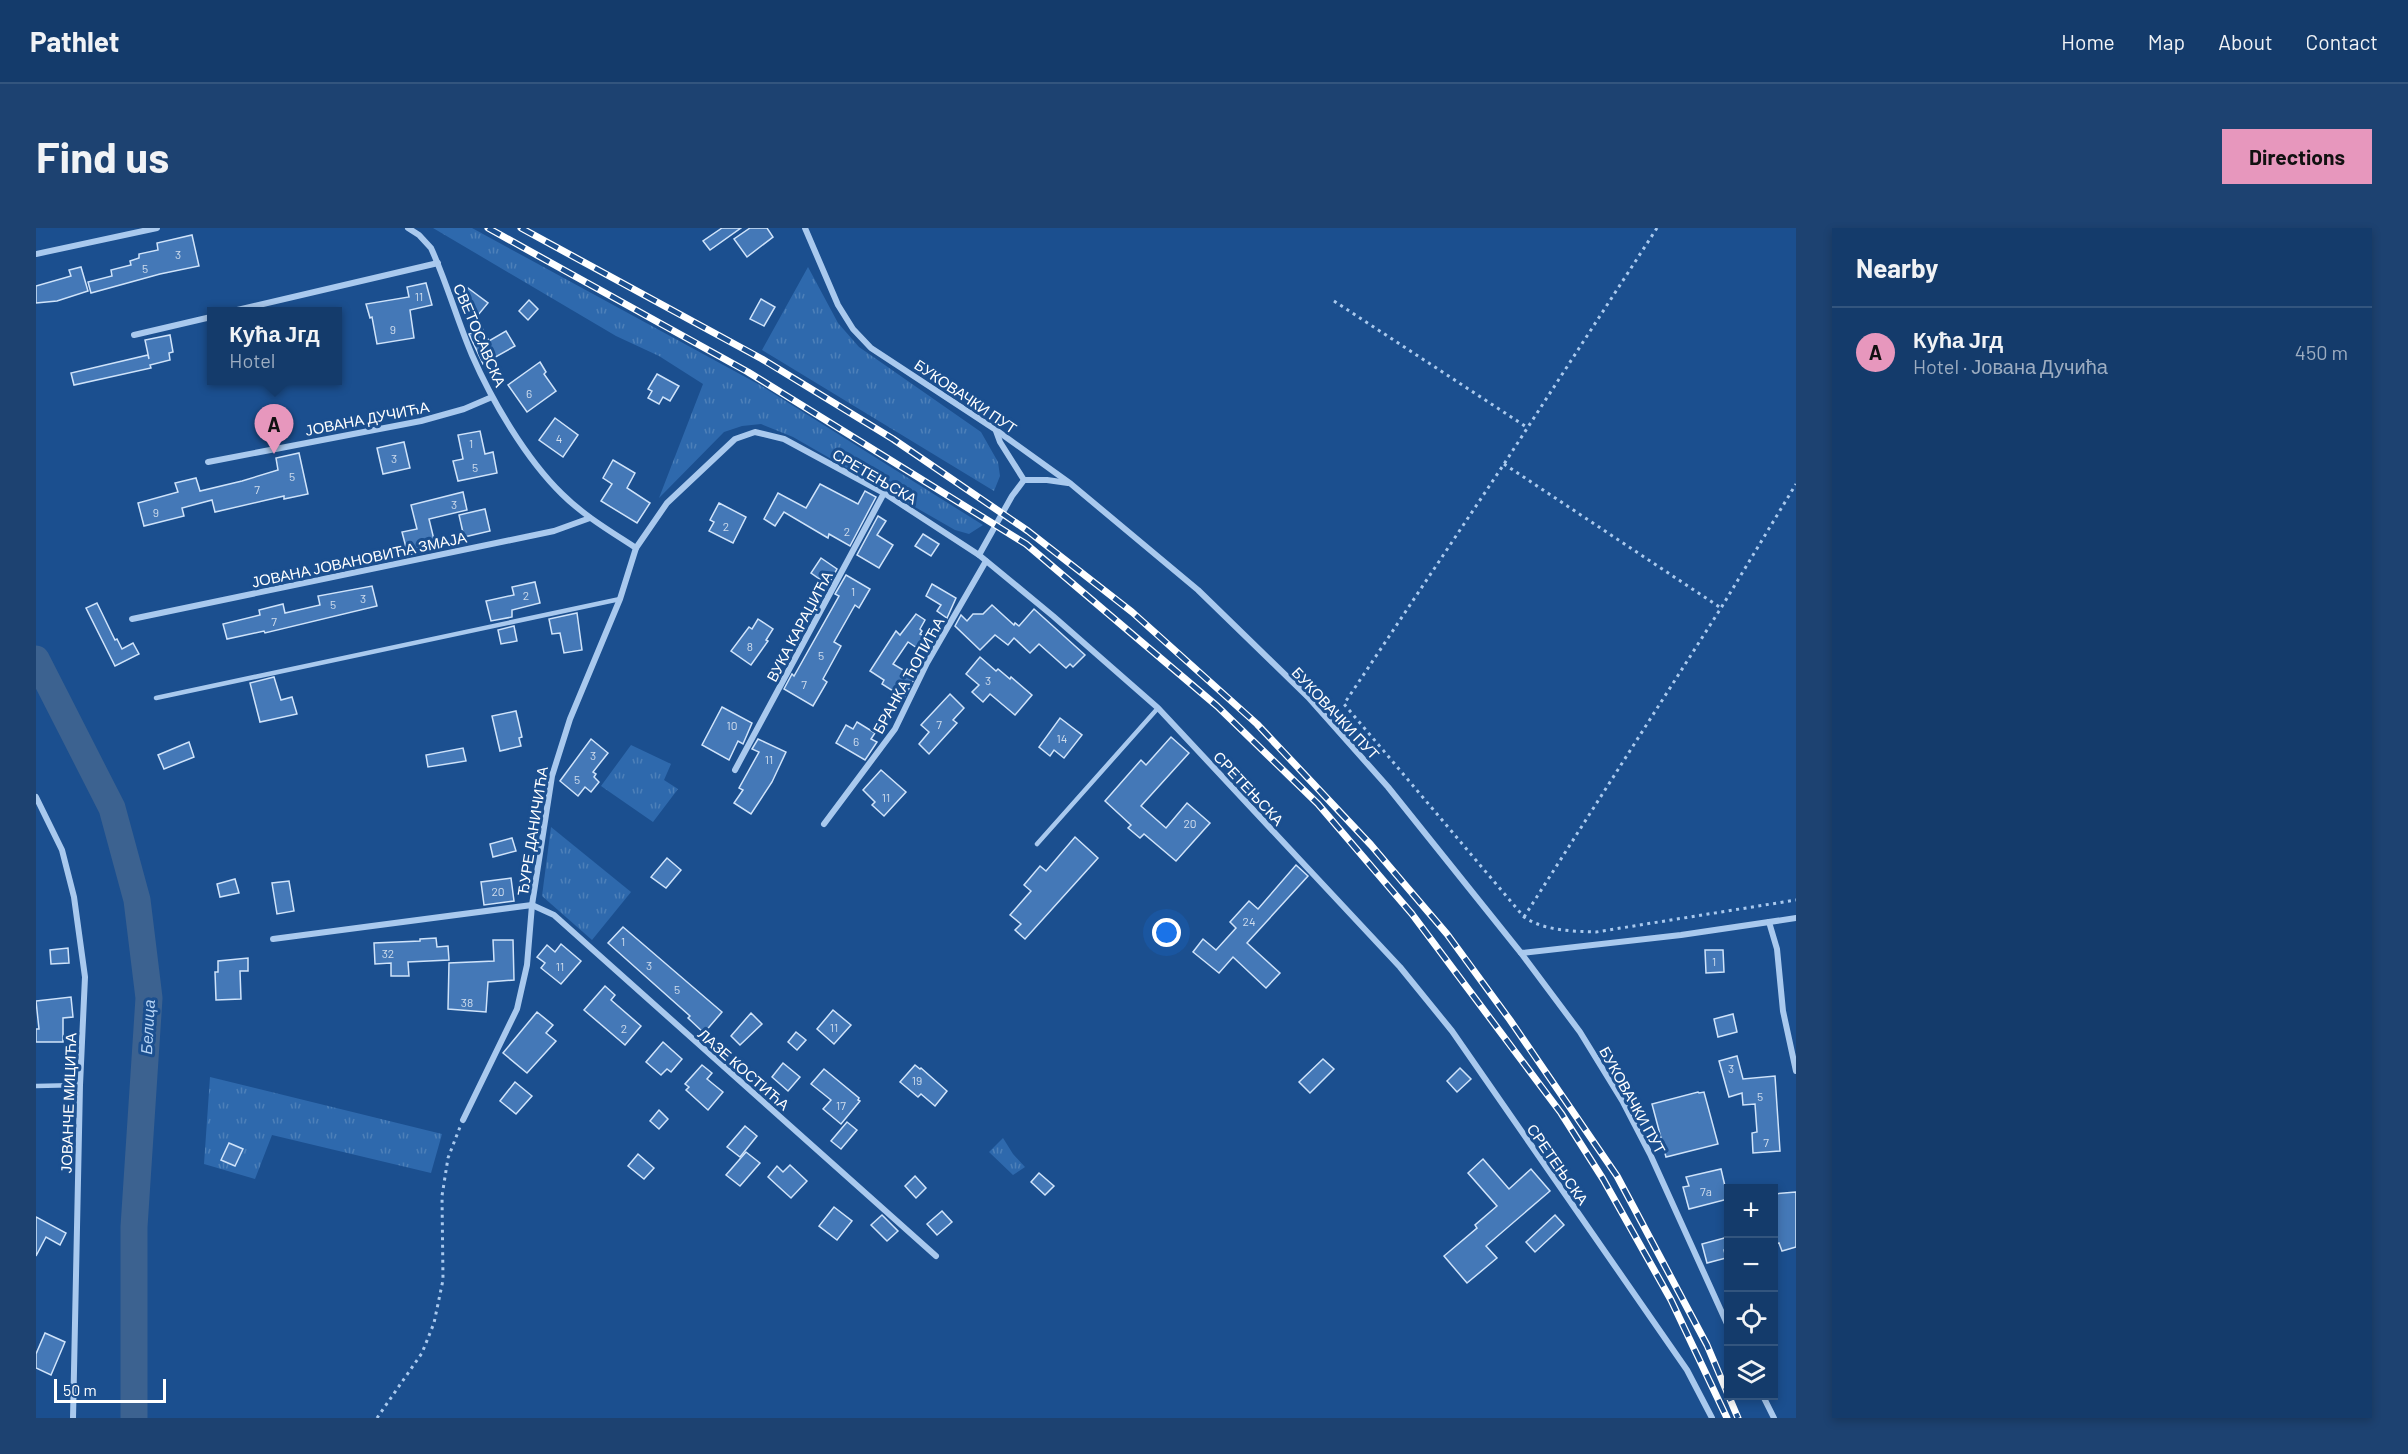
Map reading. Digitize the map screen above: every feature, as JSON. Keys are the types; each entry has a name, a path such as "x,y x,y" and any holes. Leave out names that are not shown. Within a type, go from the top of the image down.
{"street":[{"path":"36,254 157,228"},
{"name":"СВЕТОСАВСКА","path":"408,228 419,235 431,248 472,355 492,397 536,465 562,494 590,518 636,548"},
{"name":"БУКОВАЧКИ ПУТ","path":"805,228 838,305 853,328 871,348 996,430 1071,483 1198,590 1308,697 1388,787 1521,953 1580,1032 1623,1102 1650,1154 1724,1317"},
{"path":"254,307 438,263"},
{"path":"134,335 207,318"},
{"name":"ЈОВАНА ДУЧИЋА","path":"208,462 421,421 464,409 492,397"},
{"path":"996,430 1000,442 1024,480"},
{"name":"СРЕТЕЊСКА","path":"636,548 667,502 735,438 755,432 784,439 884,493 979,555 1158,708 1400,967 1452,1031 1687,1370 1712,1418"},
{"path":"1024,480 1071,483"},
{"path":"979,555 1012,496 1024,480"},
{"name":"ВУКА КАРАЏИЋА","path":"735,770 884,493"},
{"name":"ЈОВАНА ЈОВАНОВИЋА ЗМАЈА","path":"132,619 554,531 590,518"},
{"name":"ЂУРЕ ДАНИЧИЋА","path":"463,1120 517,1009 527,965 532,905 552,776 570,719 620,599 636,548"},
{"name":"БРАНКА ЋОПИЋА","path":"824,824 895,729 927,663 986,561"},
{"name":"ЈОВАНЧЕ МИЦИЋА","path":"36,796 62,850 74,897 85,977 80,1085 73,1418"},
{"path":"273,939 532,905"},
{"name":"ЛАЗЕ КОСТИЋА","path":"532,905 554,915 936,1256"},
{"path":"1521,953 1680,936 1796,918"},
{"path":"1768,922 1777,949 1783,1011 1796,1071"},
{"path":"1765,1400 1774,1418"}],"lane":[{"path":"156,698 596,602 620,599"},
{"path":"1037,844 1158,708"},
{"path":"36,1086 80,1085"}],"path":[{"path":"1657,228 1528,428 1344,704 1524,917 1534,924 1563,931 1596,932 1796,900"},
{"path":"1334,301 1528,428"},
{"path":"1504,464 1721,608"},
{"path":"1524,917 1721,608 1796,484"},
{"path":"377,1418 422,1353 434,1323 443,1280 442,1196 447,1158 463,1120"}],"green space":[{"path":"433,228 472,228 760,385 983,525 969,534 955,530 793,437 761,424 742,426 724,432 659,498 703,384 659,356 616,336"},
{"path":"808,267 838,323 859,347 981,432 998,462 1000,476 994,491 762,350"},
{"path":"631,745 671,764 664,780 678,789 653,822 601,786"},
{"path":"551,827 631,892 592,940 542,896"},
{"path":"210,1077 442,1134 431,1173 272,1135 255,1179 204,1164"},
{"path":"1003,1138 1025,1167 1013,1175 989,1152"}],"building":[{"path":"722,228 741,228 710,250 703,241"},
{"path":"750,228 767,228 773,237 747,257 734,239"},
{"path":"192,235 199,266 91,293 88,282 112,276 111,270 131,265 130,261 139,258 139,254 158,250 157,243"},
{"path":"81,267 88,291 57,301 36,303 36,286 71,276 69,270"},
{"path":"426,283 432,305 410,310 414,338 377,344 372,317 370,318 366,304 409,297 407,287"},
{"path":"468,288 488,303 478,315 459,301"},
{"path":"761,299 775,307 764,326 750,319"},
{"path":"529,300 538,309 528,320 519,311"},
{"path":"482,328 489,341 506,331 515,346 483,364 469,334"},
{"path":"170,335 173,352 169,353 170,360 150,365 151,368 74,385 71,373 148,355 149,359 145,340"},
{"path":"540,362 546,372 544,374 556,391 527,412 508,385"},
{"path":"657,374 679,386 670,401 663,397 659,404 648,398 652,391 648,389"},
{"path":"555,418 578,435 563,457 539,440"},
{"path":"480,431 485,454 493,452 497,473 458,481 453,461 463,459 458,435"},
{"path":"404,442 410,468 383,474 377,448"},
{"path":"299,453 308,494 284,499 284,496 215,512 212,500 182,508 184,516 144,526 138,503 178,492 175,483 196,478 200,491 242,481 278,470 276,458"},
{"path":"613,460 635,473 627,488 650,503 637,523 601,501 612,484 603,478"},
{"path":"820,484 858,504 865,491 876,497 850,546 829,534 828,538 784,512 775,526 764,519 778,493 806,508"},
{"path":"463,492 467,510 429,519 436,548 408,555 402,532 417,529 411,505"},
{"path":"719,503 746,517 733,543 709,531 714,522 710,520"},
{"path":"485,509 490,531 464,537 459,515"},
{"path":"878,516 886,521 877,535 893,545 879,568 857,555"},
{"path":"923,534 939,544 931,556 915,546"},
{"path":"821,558 837,569 828,585 811,573"},
{"path":"846,575 870,589 859,608 855,605 834,642 841,646 823,679 827,682 813,706 784,689 792,674 794,676 839,596 835,594"},
{"path":"535,582 540,603 512,610 512,617 491,621 486,601 514,595 512,587"},
{"path":"932,584 956,598 947,618 937,611 941,605 926,596"},
{"path":"372,586 377,606 265,633 264,631 227,639 223,624 260,615 259,610 283,604 285,613 320,605 318,596"},
{"path":"97,603 115,640 117,639 122,649 133,643 139,654 115,666 86,608"},
{"path":"992,605 1014,625 1015,623 1019,626 1034,609 1085,655 1073,667 1070,664 1066,668 1039,644 1030,653 1014,638 1008,645 995,635 980,650 955,626 961,615 967,621 973,614 983,614"},
{"path":"577,613 582,650 564,653 560,633 552,634 549,619"},
{"path":"916,614 925,620 920,634 930,640 923,652 908,642 893,664 915,677 904,698 882,684 884,680 870,671 896,631 900,635"},
{"path":"758,619 773,629 766,640 768,641 751,665 731,651 749,627 752,629"},
{"path":"514,626 517,641 501,644 498,630"},
{"path":"980,657 996,671 998,669 1010,679 1011,677 1032,695 1015,715 990,694 983,702 972,692 979,685 966,674"},
{"path":"274,677 281,700 292,697 297,714 260,722 250,683"},
{"path":"950,694 964,708 953,720 957,723 929,754 919,744 929,732 921,725"},
{"path":"722,707 752,723 743,744 738,741 729,760 702,745"},
{"path":"516,711 522,737 519,738 521,746 500,751 492,716"},
{"path":"1060,718 1082,735 1064,758 1054,750 1050,756 1039,747"},
{"path":"857,722 875,733 871,739 877,742 865,760 836,743 846,725 853,729"},
{"path":"1171,737 1189,753 1141,806 1166,828 1187,803 1210,823 1176,861 1144,834 1140,838 1128,828 1131,825 1105,801 1141,760 1146,765"},
{"path":"591,739 608,753 593,772 599,782 591,792 585,787 578,796 560,781"},
{"path":"758,739 786,752 772,782 751,814 734,803 743,790 739,788 759,752 752,749"},
{"path":"189,742 194,757 164,769 158,755"},
{"path":"463,748 466,761 428,767 426,755"},
{"path":"881,770 906,792 884,816 872,805 875,802 863,790"},
{"path":"1075,837 1098,858 1025,939 1015,930 1021,924 1010,915 1031,891 1024,885 1040,866 1046,871"},
{"path":"512,838 516,851 493,857 490,844"},
{"path":"667,858 681,870 666,888 651,877"},
{"path":"1296,865 1308,876 1247,943 1280,973 1266,988 1233,957 1219,973 1193,952 1203,939 1216,950 1236,928 1230,922 1249,901 1258,909"},
{"path":"511,878 514,901 484,905 481,882"},
{"path":"235,879 239,893 220,897 217,884"},
{"path":"289,881 294,911 277,914 272,883"},
{"path":"623,927 722,1012 704,1033 688,1018 690,1016 608,943"},
{"path":"436,938 437,947 448,946 449,960 408,962 409,976 391,976 391,963 375,964 374,943"},
{"path":"493,940 513,940 514,980 488,982 486,1012 448,1009 449,963 494,961"},
{"path":"561,944 581,961 561,984 541,968 545,963 537,957 547,945 555,952"},
{"path":"68,948 69,963 51,964 50,950"},
{"path":"1705,950 1723,950 1724,972 1706,973"},
{"path":"248,958 248,971 240,971 241,999 216,1000 215,972 218,972 218,961"},
{"path":"605,986 615,995 611,1000 641,1026 625,1045 584,1010"},
{"path":"71,997 73,1017 63,1018 63,1042 36,1042 36,1029 39,1029 36,1001"},
{"path":"833,1010 851,1025 834,1044 817,1029"},
{"path":"537,1012 553,1025 546,1033 556,1041 527,1073 503,1053"},
{"path":"751,1013 762,1024 740,1045 731,1036"},
{"path":"1733,1014 1737,1032 1718,1037 1714,1019"},
{"path":"796,1032 806,1040 797,1050 788,1042"},
{"path":"663,1042 682,1059 671,1072 667,1069 661,1075 646,1062"},
{"path":"1737,1056 1743,1079 1775,1076 1780,1151 1753,1153 1752,1133 1757,1132 1755,1104 1743,1105 1742,1093 1729,1097 1719,1061"},
{"path":"1323,1059 1334,1069 1310,1093 1299,1082"},
{"path":"783,1063 800,1077 788,1091 772,1077"},
{"path":"702,1065 712,1073 707,1079 723,1092 708,1110 686,1090 689,1087 685,1084"},
{"path":"915,1065 947,1091 935,1106 921,1094 918,1097 900,1082"},
{"path":"1460,1068 1471,1079 1457,1092 1447,1081"},
{"path":"824,1069 860,1101 841,1124 823,1109 831,1100 811,1084"},
{"path":"515,1082 532,1096 516,1114 500,1101"},
{"path":"1704,1092 1718,1144 1666,1157 1652,1104"},
{"path":"659,1110 668,1119 659,1129 650,1121"},
{"path":"847,1122 857,1130 841,1149 831,1141"},
{"path":"745,1126 757,1136 740,1157 727,1147"},
{"path":"229,1143 243,1149 235,1166 221,1160"},
{"path":"746,1152 760,1163 740,1186 726,1175"},
{"path":"638,1154 654,1168 644,1179 628,1166"},
{"path":"1483,1159 1509,1189 1531,1169 1550,1191 1486,1246 1497,1258 1467,1283 1444,1256 1477,1228 1475,1225 1497,1206 1468,1173"},
{"path":"790,1165 807,1181 791,1198 768,1177 777,1166 783,1172"},
{"path":"1721,1169 1724,1184 1724,1200 1689,1209 1683,1187 1689,1186 1686,1177"},
{"path":"1039,1173 1054,1186 1045,1195 1031,1182"},
{"path":"915,1176 926,1188 916,1198 905,1186"},
{"path":"1796,1192 1796,1247 1782,1251 1778,1243 1778,1194"},
{"path":"834,1207 852,1221 837,1240 819,1226"},
{"path":"942,1211 952,1222 937,1235 927,1224"},
{"path":"882,1215 898,1231 887,1241 871,1225"},
{"path":"1555,1215 1564,1225 1535,1252 1526,1242"},
{"path":"36,1217 66,1233 60,1245 46,1237 36,1256"},
{"path":"1724,1238 1724,1259 1707,1263 1702,1244"},
{"path":"45,1333 65,1342 51,1375 36,1368 36,1354"}],"waterway":[{"name":"Белица","path":"36,659 112,808 137,900 149,998 134,1227 134,1418"}],"railway":[{"path":"488,228 748,372 1026,544 1217,706 1318,804 1412,914 1561,1113 1603,1179 1671,1300 1727,1418"},
{"path":"521,228 762,359 893,439 1028,531 1132,612 1257,724 1371,845 1447,934 1510,1020 1617,1176 1707,1345 1738,1418"}],"place":[{"name":"Кућа Јгд","path":"274,454"}]}
